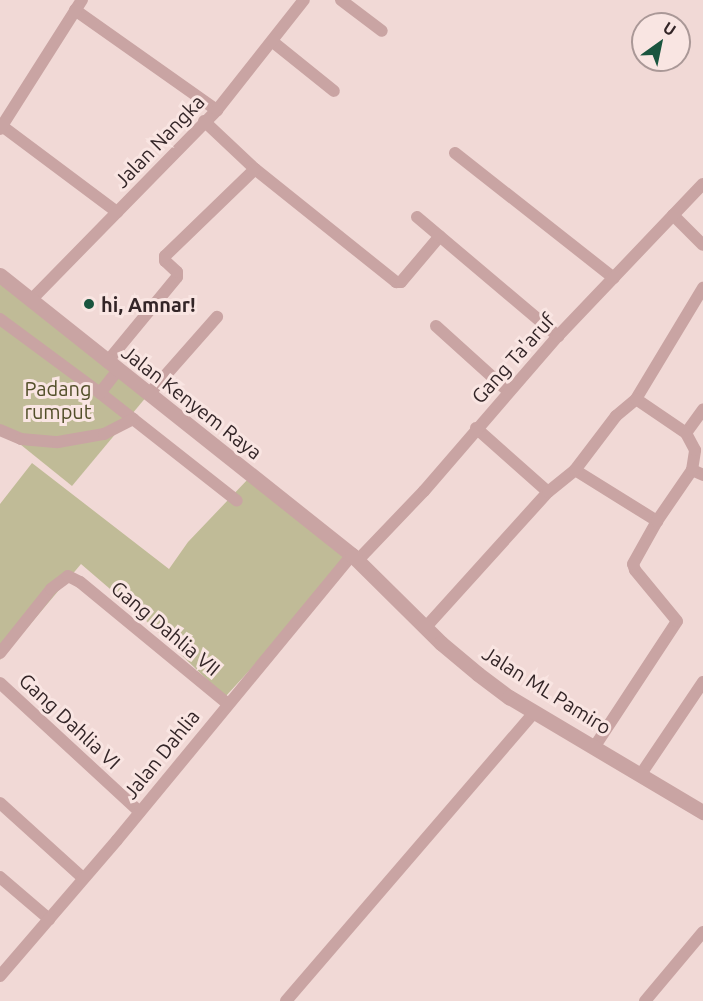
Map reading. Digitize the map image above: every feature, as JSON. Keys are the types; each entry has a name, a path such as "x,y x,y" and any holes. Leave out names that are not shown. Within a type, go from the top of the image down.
{"street":[{"name":"Jalan Nangka","path":"32,300 217,110 304,0"},
{"path":"341,0 382,31"},
{"path":"117,212 1,127 79,5 217,110"},
{"path":"273,42 334,91"},
{"path":"204,121 255,169 396,282 401,282 440,236"},
{"path":"455,153 614,278"},
{"path":"100,393 113,366 177,277 177,272 165,261 165,256 255,169"},
{"name":"Gang Ta'aruf","path":"354,558 424,490 558,336 703,184"},
{"path":"674,215 703,245"},
{"path":"417,217 558,336"},
{"name":"Jalan Kenyem Raya","path":"0,275 354,558"},
{"path":"425,628 548,492 575,470 616,416 636,399 703,288"},
{"path":"149,394 218,317"},
{"path":"0,319 100,393 237,501"},
{"path":"436,326 508,391"},
{"path":"595,746 677,621 635,570 633,564 657,521 698,473 694,450 686,433 636,399"},
{"path":"686,433 703,410"},
{"path":"0,430 21,439 58,442 104,434 133,419"},
{"path":"476,428 548,492"},
{"path":"575,470 657,521"},
{"name":"Jalan ML Pamiro","path":"354,558 425,628 478,674 535,712 703,812"},
{"name":"Jalan Dahlia","path":"0,975 140,812 227,703 354,558"},
{"name":"Gang Dahlia VII","path":"0,653 64,577 73,577 227,703"},
{"path":"641,774 703,682"},
{"name":"Gang Dahlia VI","path":"0,683 140,812"},
{"path":"286,1001 535,712"},
{"path":"0,803 83,879"},
{"path":"0,877 49,920"},
{"path":"645,1001 703,932"}],"green space":[{"name":"Padang rumput","path":"0,280 147,396 72,486 0,428"},
{"path":"32,463 169,569 188,542 249,478 353,558 225,697 138,613 81,564 0,660 0,504"}],"place":[{"name":"hi, Amnar!","path":"89,304"}]}
